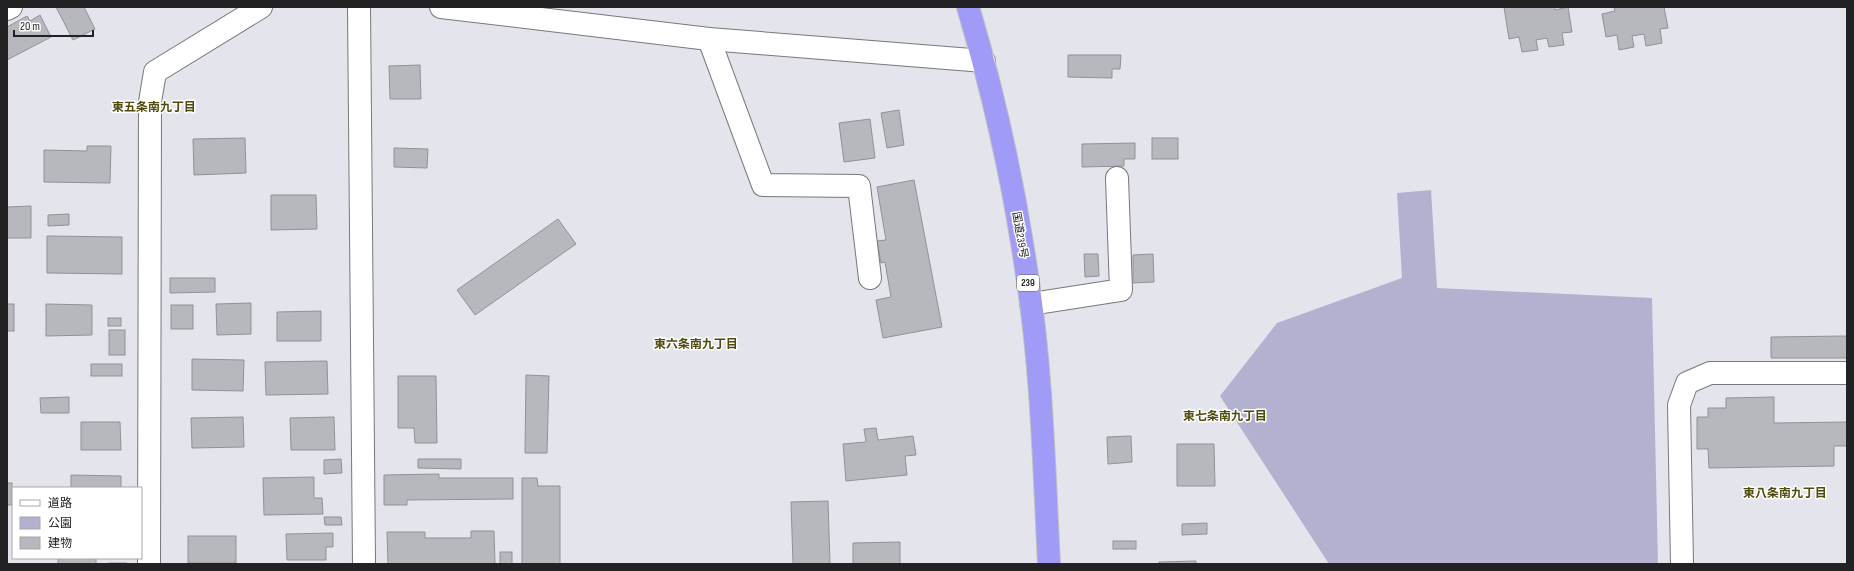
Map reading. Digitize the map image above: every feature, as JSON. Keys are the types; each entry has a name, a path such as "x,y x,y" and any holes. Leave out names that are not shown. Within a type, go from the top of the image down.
{"highway":[{"name":"国道239号","path":"968,7 984,61 1006,159 1027,275 1040,396 1049,564"}],"street":[{"path":"7,9 11,7"},
{"path":"149,564 150,102 155,72 261,7"},
{"path":"359,7 364,564"},
{"path":"440,7 709,39 984,61"},
{"path":"709,39 763,185 859,186 870,278"},
{"path":"1031,304 1121,290 1117,178"},
{"path":"1682,564 1678,405 1687,383 1710,373 1847,373"}],"green space":[{"path":"1431,190 1437,288 1652,298 1658,564 1329,564 1220,396 1277,323 1402,278 1397,193"}],"building":[{"path":"56,7 84,7 95,29 73,40"},
{"path":"1504,7 1555,7 1555,10 1568,7 1572,32 1562,33 1564,45 1549,47 1547,38 1536,40 1538,50 1522,52 1519,37 1509,39"},
{"path":"1614,7 1664,7 1668,28 1660,29 1662,43 1646,46 1644,34 1632,36 1634,47 1619,50 1617,35 1606,37 1602,14 1615,11"},
{"path":"40,15 51,37 7,60 7,27 27,16 30,21"},
{"path":"1068,55 1121,55 1120,69 1112,69 1112,78 1068,77"},
{"path":"420,65 421,99 390,99 389,66"},
{"path":"899,110 904,145 887,148 881,113"},
{"path":"870,119 875,158 844,162 839,123"},
{"path":"245,138 246,173 194,175 193,139"},
{"path":"1152,138 1178,138 1178,159 1152,159"},
{"path":"1135,143 1135,159 1124,159 1124,166 1082,167 1082,144"},
{"path":"87,146 111,146 110,183 44,182 44,150 87,151"},
{"path":"394,148 428,149 427,168 394,167"},
{"path":"914,180 942,327 883,338 876,300 891,297 885,262 881,263 877,241 886,240 877,187"},
{"path":"271,195 316,195 317,229 271,230"},
{"path":"31,206 31,238 7,238 7,207"},
{"path":"69,214 69,225 48,226 48,215"},
{"path":"558,219 576,244 475,315 457,290"},
{"path":"47,236 122,237 122,274 47,273"},
{"path":"1084,254 1098,254 1099,276 1085,277"},
{"path":"1153,254 1154,282 1133,283 1133,255"},
{"path":"170,278 215,278 215,292 170,293"},
{"path":"251,303 251,334 217,335 216,304"},
{"path":"7,304 14,304 14,331 7,331"},
{"path":"46,304 92,305 92,335 46,336"},
{"path":"171,305 193,305 193,329 171,329"},
{"path":"321,311 321,341 277,341 277,312"},
{"path":"108,318 121,318 121,326 108,326"},
{"path":"109,330 125,330 125,355 109,355"},
{"path":"1847,336 1847,358 1771,358 1771,337"},
{"path":"192,359 244,360 243,391 192,390"},
{"path":"327,361 328,394 266,395 265,362"},
{"path":"91,364 122,364 122,376 91,376"},
{"path":"526,375 549,376 547,453 525,453"},
{"path":"398,376 436,376 437,443 415,443 414,428 398,428"},
{"path":"69,397 69,413 41,413 40,398"},
{"path":"1774,397 1774,423 1847,422 1847,446 1834,446 1834,466 1709,468 1708,449 1697,449 1697,417 1708,417 1708,408 1726,408 1726,398"},
{"path":"243,417 244,447 192,448 191,418"},
{"path":"334,417 335,450 291,450 290,418"},
{"path":"81,422 120,422 121,450 81,450"},
{"path":"876,428 878,440 913,436 916,455 905,456 907,475 846,481 843,444 866,442 864,429"},
{"path":"1131,436 1132,462 1108,464 1107,437"},
{"path":"1177,444 1214,444 1215,486 1177,486"},
{"path":"341,459 342,473 324,474 324,460"},
{"path":"418,459 461,459 461,469 418,468"},
{"path":"439,474 439,478 513,478 513,499 407,500 407,505 384,505 384,475"},
{"path":"71,475 121,476 121,487 71,487"},
{"path":"314,477 314,498 322,498 323,514 264,515 263,478"},
{"path":"522,478 537,478 538,486 560,486 560,564 522,564"},
{"path":"7,483 12,483 12,505 7,505"},
{"path":"828,501 830,564 793,564 791,502"},
{"path":"324,517 341,517 342,525 325,525"},
{"path":"1207,523 1207,534 1182,535 1182,524"},
{"path":"471,531 494,531 495,564 388,564 387,532 425,532 425,538 471,538"},
{"path":"333,533 333,547 326,547 326,560 287,560 286,534"},
{"path":"188,536 236,536 236,563 188,563"},
{"path":"1113,541 1136,541 1136,549 1113,549"},
{"path":"900,542 900,564 853,564 853,543"},
{"path":"500,552 512,552 512,564 500,564"},
{"path":"58,559 96,559 96,564 58,564"},
{"path":"1196,561 1196,564 1159,564 1159,562"},
{"path":"126,563 126,564 109,564"}],"district":[{"name":"東五条南九丁目","path":"154,107"},
{"name":"東六条南九丁目","path":"696,344"},
{"name":"東七条南九丁目","path":"1225,416"},
{"name":"東八条南九丁目","path":"1785,493"}]}
